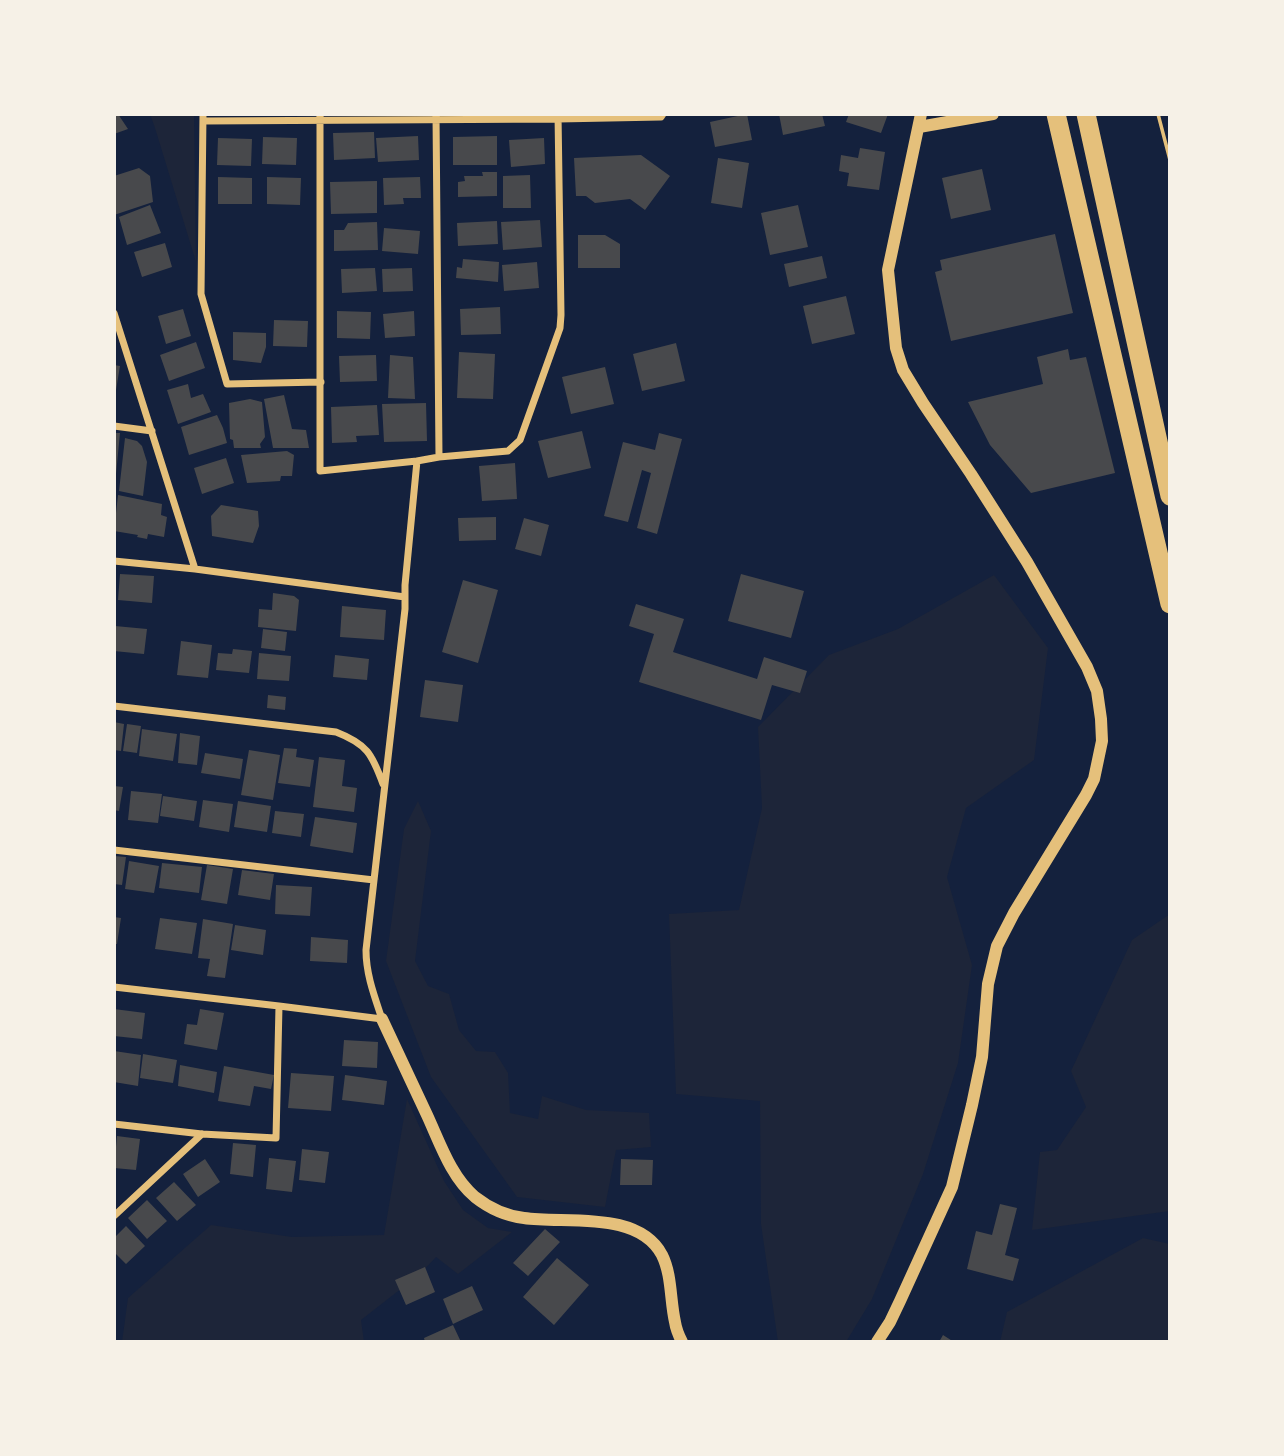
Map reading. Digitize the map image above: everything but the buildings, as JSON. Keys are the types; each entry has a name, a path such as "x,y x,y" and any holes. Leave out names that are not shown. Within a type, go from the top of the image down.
{"highway":[{"path":"1056,114 1170,604"},
{"path":"1086,114 1170,496"}],"street":[{"path":"321,382 227,384 201,293 203,117 661,117 663,114"},
{"path":"877,1342 890,1322 952,1187 982,1057 988,984 997,946 1014,913 1086,795 1094,779 1102,741 1097,691 1087,667 1027,562 903,370 896,348 888,270 920,120 993,114"},
{"path":"436,116 439,457"},
{"path":"320,117 320,471 508,451 520,440 560,328 558,116"},
{"path":"114,313 195,569"},
{"path":"114,426 152,431"},
{"path":"417,461 405,610 366,950 370,986 382,1019 443,1150 464,1186 490,1207 506,1214 522,1218 613,1224 631,1228 649,1238 667,1266 676,1326 682,1342"},
{"path":"114,561 405,597"},
{"path":"114,706 336,732 360,744 372,757 384,788"},
{"path":"114,850 374,880"},
{"path":"114,987 382,1019"},
{"path":"114,1124 202,1134 276,1138 279,1006"},
{"path":"114,1216 202,1134"}],"path":[{"path":"1158,114 1170,160"}],"shaded area":[{"path":"150,114 194,114 196,262 155,128"},
{"path":"994,575 1048,648 1034,760 966,808 947,877 972,965 958,1063 923,1174 872,1299 846,1342 778,1342 761,1224 760,1101 676,1094 669,914 739,910 762,808 758,727 829,655 898,629"},
{"path":"418,801 431,831 415,961 428,986 449,994 459,1030 476,1051 495,1052 508,1073 510,1113 538,1119 542,1096 586,1110 649,1113 651,1147 616,1150 605,1207 517,1197 431,1077 386,961 404,829"},
{"path":"1170,914 1170,1211 1032,1230 1040,1152 1057,1150 1086,1107 1071,1071 1132,940"},
{"path":"407,1099 444,1181 463,1210 488,1228 512,1232 458,1274 436,1257 420,1274 361,1320 364,1342 122,1342 128,1298 211,1225 292,1237 384,1235"},
{"path":"1143,1238 1170,1244 1170,1342 1000,1342 1007,1312"}]}
